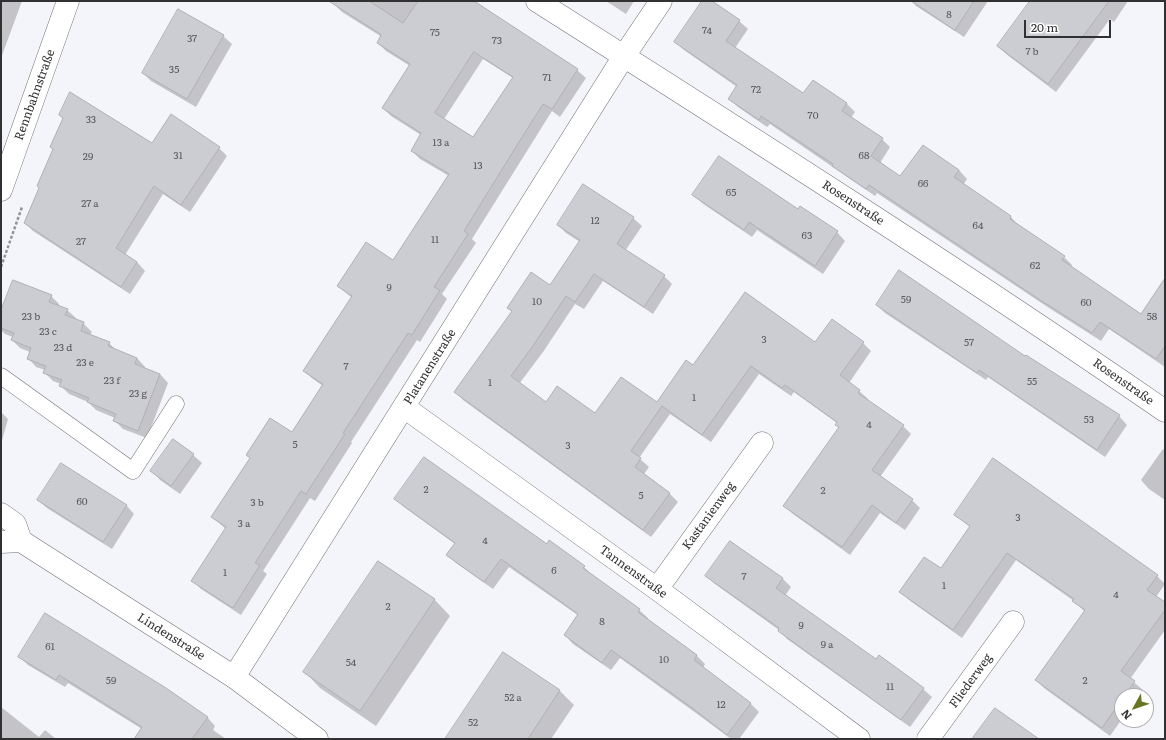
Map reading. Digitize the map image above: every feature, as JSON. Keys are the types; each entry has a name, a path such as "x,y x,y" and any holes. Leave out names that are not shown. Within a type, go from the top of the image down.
{"street":[{"name":"Rennbahnstraße","path":"1,190 68,1"},
{"name":"Rosenstraße","path":"537,1 942,260 1165,411"},
{"name":"Platanenstraße","path":"234,677 624,56 661,1"},
{"name":"Tannenstraße","path":"404,407 657,589 859,739"},
{"name":"Kastanienweg","path":"657,589 762,443"},
{"name":"Lindenstraße","path":"1,514 15,524 11,542 234,677 316,739"},
{"name":"Fliederweg","path":"928,739 1013,622"}],"lane":[{"path":"1,376 133,471 176,404"}],"building":[{"path":"329,1 369,1 403,23 418,1 474,1 578,69 552,109 543,104 464,231 468,234 434,287 440,290 412,335 408,333 343,433 345,434 306,494 301,491 255,563 260,565 233,608 191,581 226,527 211,517 250,458 246,455 270,418 292,432 323,384 303,371 352,296 337,286 366,242 393,260 449,174 411,151 421,133 382,108 410,64 377,43 381,35","holes":["474,52 513,77 473,137 435,113"]},
{"path":"702,1 712,1 740,20 726,41 803,93 813,80 847,103 842,111 883,138 871,156 900,176 923,145 959,170 954,177 1011,216 1010,219 1065,256 1062,260 1141,314 1165,278 1165,346 1156,359 1100,322 1092,333 1037,298 869,185 866,189 832,166 833,164 761,116 759,120 728,99 737,85 674,42"},
{"path":"912,1 974,1 955,30"},
{"path":"1030,1 1109,1 1048,84 997,46"},
{"path":"178,9 224,35 187,99 142,73"},
{"path":"70,92 152,143 171,114 220,147 181,205 154,186 116,248 137,262 121,287 24,223 39,188 37,186 53,149 50,147 63,118 59,115"},
{"path":"719,156 798,209 800,206 838,231 815,266 749,222 744,230 692,195"},
{"path":"583,184 634,217 617,244 665,275 644,307 594,274 575,302 566,296 511,376 546,402 557,386 595,413 621,377 657,402 686,360 693,365 745,292 815,342 832,319 864,342 840,375 860,390 858,393 904,425 872,470 913,499 896,523 872,505 842,547 783,506 839,427 835,425 837,422 785,385 782,388 751,366 702,435 662,406 631,451 641,458 635,467 670,493 643,530 454,392 512,311 507,308 531,272 550,285 580,240 557,225"},
{"path":"899,270 1025,356 1026,355 1120,415 1097,450 979,370 977,373 876,305"},
{"path":"13,280 52,295 49,302 68,309 65,315 84,322 81,331 110,342 108,346 137,358 135,364 160,374 138,431 113,421 116,414 87,402 89,398 59,386 62,380 43,373 46,366 27,359 31,348 11,340 14,333 1,328 1,310"},
{"path":"173,439 194,454 171,486 150,471"},
{"path":"424,457 547,544 549,540 585,566 583,568 640,609 638,612 697,655 694,660 751,703 727,735 691,707 611,650 602,663 564,635 578,614 501,559 484,582 446,555 455,543 394,499"},
{"path":"993,458 1158,575 1147,590 1165,602 1165,610 1121,671 1135,681 1130,688 1114,688 1114,711 1102,728 1035,680 1085,610 1072,601 1074,599 1007,553 953,630 899,592 924,557 941,568 970,526 954,515"},
{"path":"61,463 127,505 103,542 37,500"},
{"path":"730,541 783,578 776,588 876,659 879,655 924,688 901,720 778,631 779,628 705,576"},
{"path":"378,561 435,599 360,711 303,672"},
{"path":"45,613 166,688 208,717 192,739 134,739 142,727 59,675 56,680 18,657"},
{"path":"503,652 560,690 528,739 445,739"},
{"path":"995,708 1039,739 972,739"}]}
